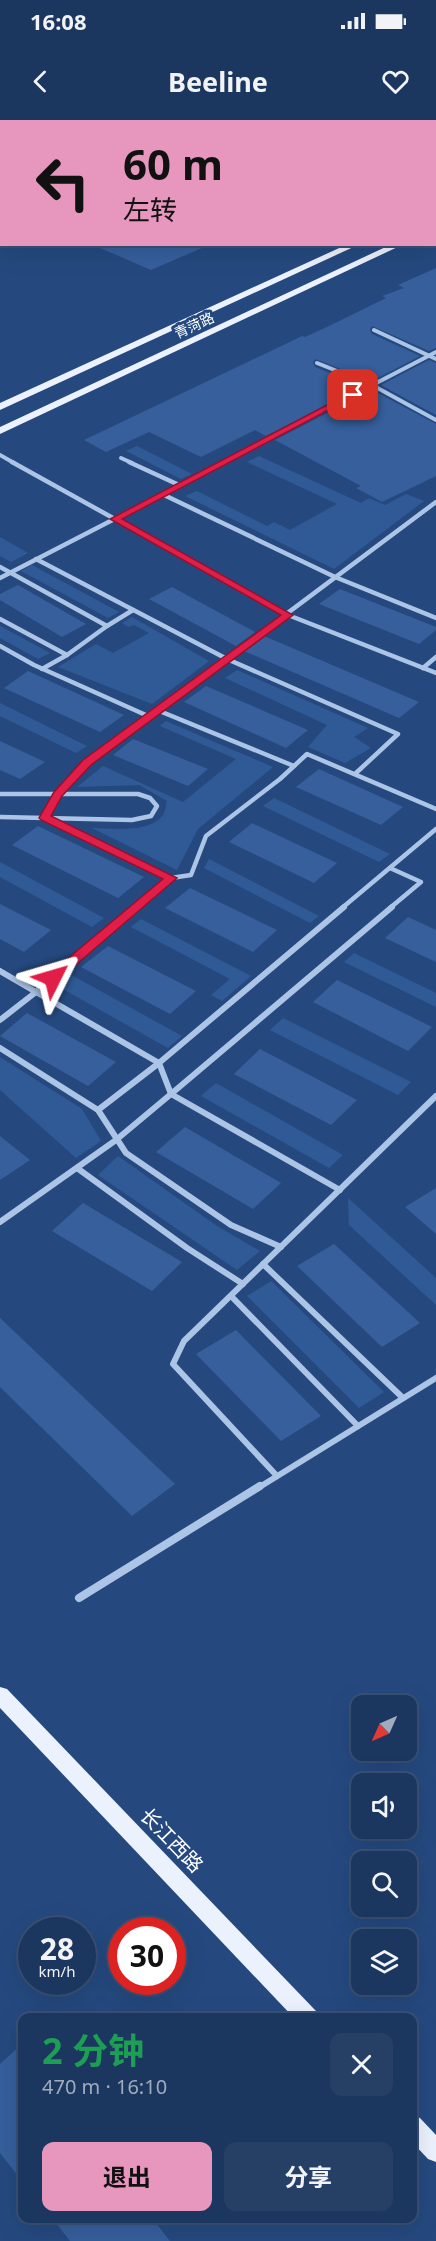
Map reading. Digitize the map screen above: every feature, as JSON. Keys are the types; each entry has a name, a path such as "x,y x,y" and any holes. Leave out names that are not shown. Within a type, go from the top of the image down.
{"main road":[{"name":"青菏路","path":"0,407 352,246"},
{"name":"青菏路","path":"0,431 396,246"},
{"name":"长江西路","path":"0,1695 304,2013"},
{"path":"417,2131 436,2151"}],"street":[{"path":"374,330 436,358"},
{"path":"0,578 436,352"},
{"path":"317,363 372,385 436,420"},
{"path":"0,455 288,615 436,673"},
{"path":"121,458 179,485"},
{"path":"162,494 335,577 436,618"},
{"path":"45,818 58,795 87,763 288,615 436,502"},
{"path":"36,560 227,659 398,734 356,773"},
{"path":"0,567 107,626"},
{"path":"42,669 67,655 133,610"},
{"path":"0,619 67,655"},
{"path":"0,646 42,669 148,716"},
{"path":"423,668 436,657"},
{"path":"157,710 294,766"},
{"path":"0,1020 171,878 191,875 206,836 308,754 436,809"},
{"path":"0,794 138,794 150,798 158,806 151,816 132,820 0,817"},
{"path":"45,818 171,878"},
{"path":"98,1110 159,1063 436,829"},
{"path":"0,1222 116,1140 421,882 390,868"},
{"path":"0,971 159,1063 171,1094 340,1190"},
{"path":"0,1048 98,1110 126,1153 231,1225 281,1247"},
{"path":"277,1476 173,1364 184,1341 436,1096"},
{"path":"76,1168 168,1235 243,1284"},
{"path":"263,1264 403,1398"},
{"path":"231,1296 358,1426"},
{"path":"79,1598 436,1378"}],"shaded area":[{"path":"137,446 192,474 181,479 126,451"},
{"path":"259,456 361,503 369,498 385,505 406,494 424,501 334,569 185,496 197,491 267,526 274,522 290,530 337,504 247,462"},
{"path":"0,537 28,553 11,562 0,556"},
{"path":"32,565 119,612 108,618 21,571"},
{"path":"132,617 209,661 152,704 58,667 96,644 113,653 149,633 134,625 128,627 122,623"},
{"path":"0,626 50,653 38,659 0,638"},
{"path":"237,670 368,728 354,737 371,748 345,763 308,747 327,725 225,678"},
{"path":"0,703 87,746 76,753 0,716"},
{"path":"166,721 273,767 198,829 177,870 92,828 130,829 149,825 163,815 167,801 139,785 77,787 103,766 183,802 236,759 160,726"},
{"path":"274,798 390,854 379,862 263,806"},
{"path":"209,859 319,916 310,923 204,868"},
{"path":"0,862 104,918 92,927 0,877"},
{"path":"141,919 251,976 222,1001 211,995 230,979 131,927"},
{"path":"354,953 436,993 436,1007 344,962"},
{"path":"66,972 182,1036 168,1048 52,983"},
{"path":"283,1018 411,1082 398,1095 270,1030"},
{"path":"0,1057 82,1109 101,1141 76,1158 0,1090"},
{"path":"216,1083 343,1155 329,1168 201,1096"},
{"path":"118,1156 217,1226 260,1251 237,1270 98,1175"},
{"path":"348,1198 436,1278 436,1305 349,1225"},
{"path":"271,1281 384,1392 359,1408 247,1296"}],"building":[{"path":"96,246 206,246 151,270"},
{"path":"436,268 436,348 429,351 372,326 370,330 372,334 420,356 372,381 315,359 313,363 315,367 362,386 266,436 255,430 201,457 149,432 106,452 84,440 302,336 305,337 329,326 386,298 382,296 404,288 398,285"},
{"path":"429,360 436,363 436,415 381,385"},
{"path":"372,390 436,424 436,476 382,502 356,488 361,486 275,440"},
{"path":"18,585 86,624 62,637 0,600 0,594"},
{"path":"172,587 255,632 236,646 149,599"},
{"path":"340,589 436,627 436,630 419,644 319,604"},
{"path":"264,636 419,702 399,718 244,651"},
{"path":"28,671 124,715 100,732 4,688"},
{"path":"206,686 308,730 286,748 184,702"},
{"path":"133,739 208,769 188,786 113,755"},
{"path":"0,741 45,762 20,779 0,770"},
{"path":"319,769 403,807 381,825 296,787"},
{"path":"252,823 337,863 314,883 229,842"},
{"path":"38,826 144,877 118,898 12,845"},
{"path":"190,888 277,930 253,952 165,908"},
{"path":"0,904 51,930 24,952 0,939"},
{"path":"408,917 436,930 436,962 385,938"},
{"path":"108,946 196,991 170,1014 81,967"},
{"path":"337,980 432,1027 408,1051 313,1002"},
{"path":"27,1013 116,1062 88,1086 0,1036"},
{"path":"260,1049 357,1100 331,1125 234,1074"},
{"path":"185,1127 281,1183 253,1209 156,1152"},
{"path":"0,1136 30,1160 0,1180"},
{"path":"436,1188 436,1234 405,1207"},
{"path":"83,1203 182,1262 152,1291 52,1231"},
{"path":"334,1244 420,1323 382,1347 297,1266"},
{"path":"0,1318 175,1484 132,1516 0,1387"},
{"path":"236,1330 321,1416 281,1441 196,1354"},
{"path":"18,2048 18,2176 0,2153 0,2064"},
{"path":"56,2223 156,2223 170,2241 70,2241"}],"route":[{"path":"53,978 171,878 45,818 58,795 87,763 288,615 115,519 353,395"}]}
